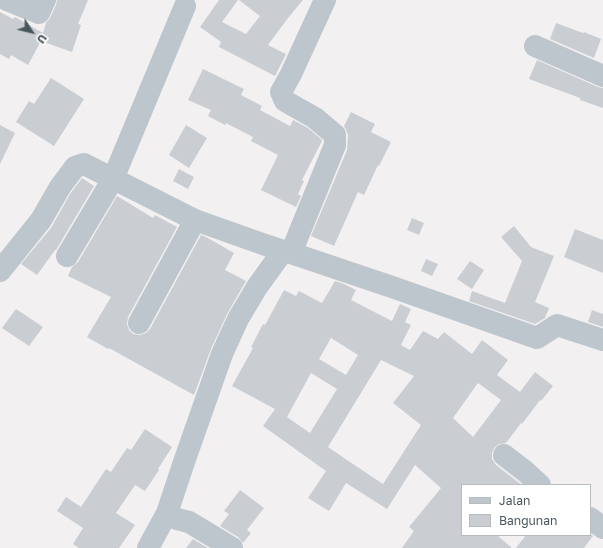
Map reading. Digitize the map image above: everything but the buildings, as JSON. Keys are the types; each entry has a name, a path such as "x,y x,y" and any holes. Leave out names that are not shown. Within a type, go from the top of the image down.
{"street":[{"path":"7,0 39,13 45,0"},
{"path":"148,548 167,513 222,354 238,319 257,287 287,252 335,145 335,135 315,118 285,101 281,92 291,74 325,0"},
{"path":"67,256 113,179 185,6"},
{"path":"535,46 603,76"},
{"path":"0,271 41,220 60,186 75,167 84,164 195,220 537,338 557,325 603,340"},
{"path":"139,323 195,220"},
{"path":"504,455 539,484"},
{"path":"167,513 177,519 189,522 232,548"},
{"path":"591,519 603,528"}]}
